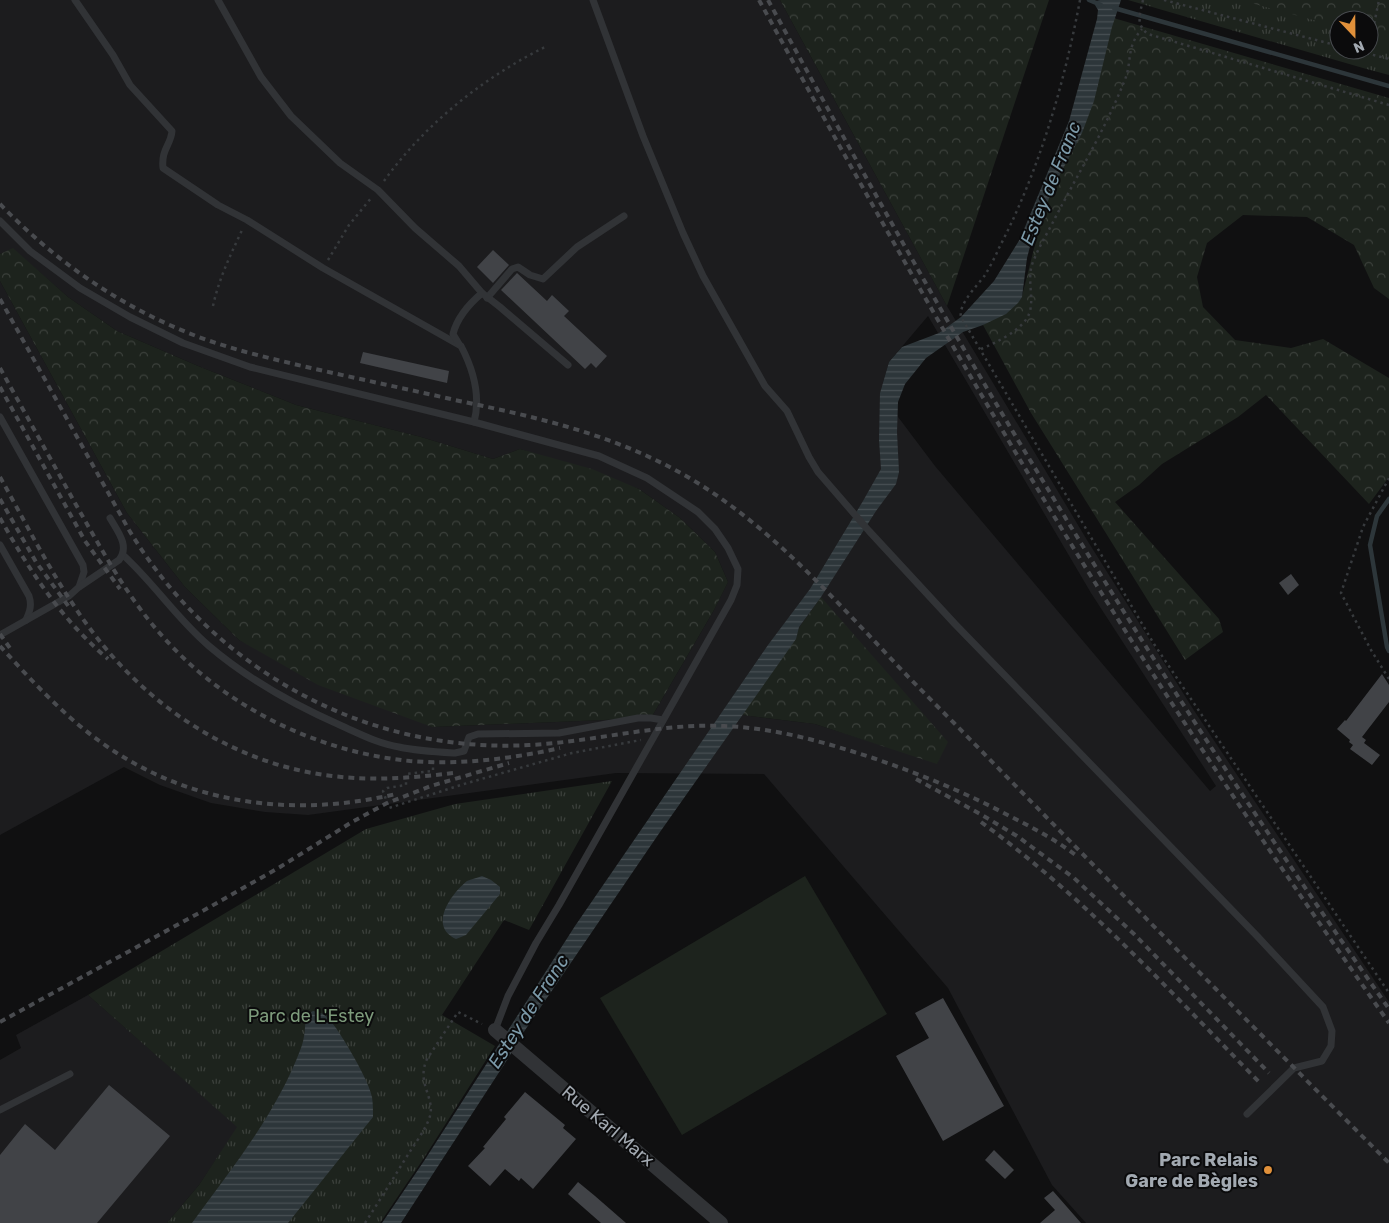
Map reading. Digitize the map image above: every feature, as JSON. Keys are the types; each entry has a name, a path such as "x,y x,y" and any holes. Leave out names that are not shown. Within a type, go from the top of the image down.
{"street":[{"name":"Rue Karl Marx","path":"499,1034 712,1220"}],"lane":[{"path":"74,0 114,55 130,84 172,131 163,154 163,168 218,205 247,220 323,268 460,346"},
{"path":"218,0 261,77 291,116 340,163 378,190 415,228 459,266 484,296 500,307 568,365"},
{"path":"593,0 682,233 703,276 765,386 787,411 818,472 869,531 955,624 1258,937 1323,1007 1332,1031 1331,1046 1322,1061 1294,1068 1247,1114"},
{"path":"474,422 478,396 470,368 455,338 454,330 468,305 484,296 512,269 518,267 538,278 542,278 577,247 624,216"},
{"path":"0,220 30,251 80,288 130,317 183,343 250,367 474,422 598,456 647,478 698,512 715,529 728,548 738,569 737,585 731,600 536,943 508,996 499,1034"},
{"path":"0,416 83,565 84,572 79,587"},
{"path":"0,636 68,596 123,555 125,546 110,518"},
{"path":"0,545 29,596 31,603 30,612 26,620"},
{"path":"123,555 137,568 174,612 208,646 257,682 309,711 362,735 397,747 460,753 466,748 469,738 478,734 559,733 638,718 663,720"},
{"path":"0,1110 70,1074"}],"path":[{"path":"1080,0 1064,72 1049,126 1021,201 1000,247 985,274 967,298 960,312 961,317 1154,644 1389,994"},
{"path":"1143,0 1139,21 1142,29 1148,34 1389,105"},
{"path":"1164,0 1329,43"},
{"path":"981,349 1012,334 1029,315 1031,300 1029,285 1032,263 1064,199 1105,125 1126,80 1130,48 1142,29"},
{"path":"323,268 349,225 401,159 448,111 496,74 547,46"},
{"path":"214,306 218,284 247,220"},
{"path":"1389,478 1363,527 1340,592 1371,650 1389,678"},
{"path":"434,752 433,771 406,774 406,785 387,788 383,791 389,808 572,753 636,740 653,739"},
{"path":"365,1223 430,1116 430,1106 423,1075 424,1066 458,1012 499,1034"}],"shaded area":[{"path":"0,0 780,0 947,306 1087,540 1195,712 1389,1002 1389,1223 1086,1223 1052,1185 948,988 764,774 616,773 308,815 265,812 211,803 160,785 124,767 0,835 0,281 127,513 185,587 239,640 432,727 651,718 714,610 728,582 715,552 680,518 639,489 520,449 493,459 421,437 296,405 117,331 68,297 13,249 0,254","holes":["928,316 1091,593 1216,786 1210,791 935,466 880,393 889,362","796,639 938,763 815,724 743,715"]},
{"path":"88,995 238,1127 199,1185 167,1223 0,1223 0,1060 21,1048 16,1035"}],"green space":[{"path":"780,0 1049,0 947,306"},
{"path":"1128,0 1389,0 1389,75 1335,60 1379,60 1379,10 1329,10 1329,58"},
{"path":"1240,0 1389,0 1389,41 1379,38 1379,10 1329,10 1329,24"},
{"path":"1110,17 1389,98 1389,299 1374,288 1354,245 1307,217 1243,215 1207,243 1197,277 1203,307 1235,340 1291,348 1323,339 1389,378 1389,477 1369,504 1266,395 1238,417 1162,464 1139,485 1115,502 1219,619 1223,632 1185,660 1031,413 983,325 1022,296 1044,209"},
{"path":"13,248 68,297 117,331 198,366 296,405 421,437 493,459 520,449 592,469 639,489 680,518 715,552 728,582 714,610 651,718 432,727 318,685 239,640 185,587 127,513 0,281 0,254"},
{"path":"821,597 948,742 937,764 815,724 742,715 795,639 799,628"},
{"name":"Parc de L'Estey","path":"612,781 529,930 504,920 442,1015 495,1046 380,1223 167,1223 199,1185 237,1127 88,995 366,829 455,804"},
{"path":"805,876 887,1014 682,1135 600,998"}],"water":[{"name":"Estey de Franc","path":"1121,0 1112,27 1094,101 1082,133 1058,178 1033,235 1027,258 1022,297 1006,314 963,332 926,358 905,384 898,402 899,472 896,484 799,627 796,639 660,832 519,1039 401,1223 382,1223 575,926 768,645 810,589 863,501 881,469 879,440 880,393 889,362 902,347 939,333 961,317 994,281 1020,239 1069,121 1097,19 1096,1"},
{"path":"482,876 500,887 500,894 466,935 456,939 448,933 444,926 445,910 455,894 467,881"},
{"path":"313,1011 327,1017 353,1055 370,1090 373,1117 288,1223 192,1223 238,1161 267,1117 291,1072 302,1044 306,1015"}],"building":[{"path":"493,250 509,265 493,283 477,267"},
{"path":"517,273 547,301 552,295 569,311 564,316 607,356 596,368 591,363 585,369 501,290"},
{"path":"363,352 449,371 447,383 360,363"},
{"path":"1291,574 1299,585 1288,595 1279,583"},
{"path":"1382,674 1389,685 1389,702 1362,737 1366,740 1364,743 1380,755 1372,765 1350,749 1353,745 1349,742 1350,740 1337,729 1346,721"},
{"path":"943,998 1004,1106 943,1141 896,1056 929,1038 915,1013"},
{"path":"109,1085 170,1136 97,1223 0,1223 0,1155 25,1124 55,1150"},
{"path":"525,1092 565,1125 563,1128 576,1139 533,1189 521,1178 519,1181 505,1169 490,1186 468,1166 485,1148 483,1147 506,1119 504,1117"},
{"path":"994,1150 1014,1170 1005,1179 985,1160"},
{"path":"578,1182 626,1223 601,1223 568,1194"},
{"path":"1053,1191 1081,1223 1040,1223 1055,1210 1044,1198"}],"waterway":[{"path":"1089,0 1101,5"},
{"path":"1114,8 1389,86"},
{"path":"1389,499 1377,516 1370,545 1389,651"}],"railway":[{"path":"759,0 930,307 1079,556 1164,692 1389,1023"},
{"path":"768,0 939,306 1087,553 1213,750 1389,1009"},
{"path":"0,204 46,247 71,267 124,301 180,330 260,356 515,413 574,429 602,438 658,461 714,493 765,533 813,577 917,686 1389,1163"},
{"path":"0,299 129,530 164,580 204,624 249,661 299,693 353,718 409,735 468,744 529,745 675,727 699,726 743,727 781,733 855,752 938,782 985,803 1030,827 1078,857"},
{"path":"0,368 75,503 127,591 152,624 190,664 246,706 308,737 342,748 410,761 466,762 504,758 560,748"},
{"path":"0,387 85,541 120,589"},
{"path":"0,477 60,584 87,625 125,670 176,714 235,748 266,761 298,770 332,776 377,779 453,773"},
{"path":"0,499 36,562 69,607"},
{"path":"0,518 22,556 47,593 75,627 108,659"},
{"path":"0,634 12,651"},
{"path":"0,646 48,697 74,721 102,743 135,764 170,780 206,793 243,801 281,805 319,805 396,794"},
{"path":"0,1022 208,908 387,803 431,786 509,763"},
{"path":"916,779 1017,836 1074,878 1134,934 1269,1073"},
{"path":"981,822 1019,851 1091,913 1159,979 1259,1082"}],"place":[{"name":"Parc Relais Gare de Bègles","path":"1268,1170"}]}
